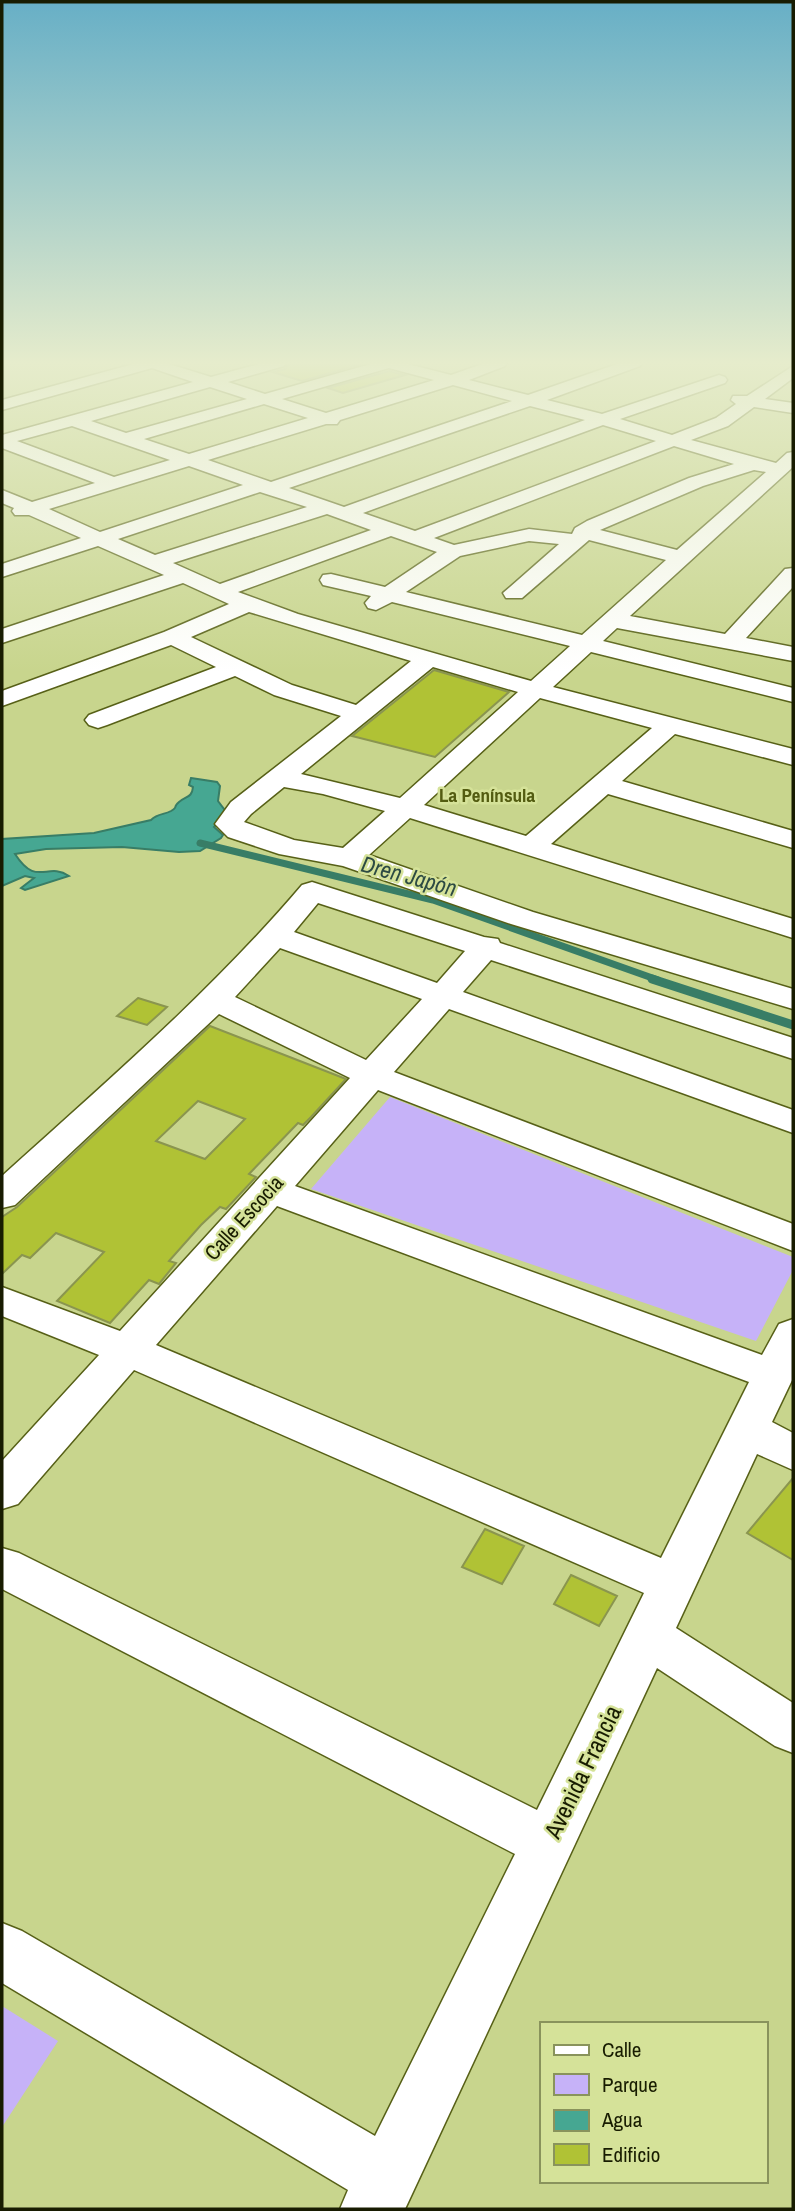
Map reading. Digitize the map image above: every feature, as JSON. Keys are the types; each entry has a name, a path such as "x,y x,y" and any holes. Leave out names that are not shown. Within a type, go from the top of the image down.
{"street":[{"path":"67,466 113,484"},
{"path":"2,517 171,466"},
{"path":"203,466 453,551"},
{"path":"2,571 98,538 333,466"},
{"path":"155,562 334,511 476,466"},
{"path":"415,538 606,466"},
{"path":"514,593 579,536 696,482 778,470"},
{"path":"349,858 778,470"},
{"path":"2,496 222,590 248,604 328,631 537,690 793,757"},
{"path":"222,590 389,530"},
{"path":"328,631 390,595 453,551 529,535 579,536 682,558"},
{"path":"730,642 793,574"},
{"path":"2,636 186,575"},
{"path":"331,580 793,695"},
{"path":"2,699 172,637 248,604"},
{"path":"614,620 793,654"},
{"path":"172,637 283,690 359,714"},
{"path":"429,659 242,808 229,824 239,831 289,848 349,858 522,918 793,999"},
{"path":"99,720 234,668"},
{"path":"532,846 670,725"},
{"path":"279,778 325,786 407,808 793,929"},
{"path":"604,784 793,840"},
{"path":"2,1196 214,999 276,936 312,891 487,946 793,1049"},
{"path":"276,936 793,1122"},
{"name":"Calle Escocia","path":"2,1490 487,946"},
{"path":"214,999 372,1076 793,1238"},
{"path":"270,1190 783,1354"},
{"path":"2,1301 128,1350 673,1584"},
{"name":"Avenida Francia","path":"379,2194 783,1354"},
{"path":"747,1429 793,1453"},
{"path":"2,1567 548,1843"},
{"path":"648,1636 793,1730"},
{"path":"2,1951 379,2194"}],"green space":[{"path":"390,1097 793,1257 793,1270 756,1341 311,1189"},
{"path":"2,2006 58,2041 2,2127"}],"water":[{"path":"191,778 217,782 220,786 218,801 227,813 214,827 223,835 221,838 200,851 122,847 46,849 15,854 30,870 61,872 69,876 25,890 21,888 34,878 25,876 2,886 2,839 94,833 151,820 171,811 190,795 193,787 189,785"}],"building":[{"path":"434,670 509,692 435,757 352,736"},
{"path":"138,998 167,1007 147,1025 117,1016"},
{"path":"210,1026 346,1079 303,1125 298,1123 249,1174 256,1177 226,1209 220,1207 201,1225 169,1261 176,1263 159,1284 149,1280 110,1323 57,1301 104,1252 56,1233 30,1258 22,1255 2,1274 2,1217 17,1207","holes":["198,1101 245,1119 205,1159 156,1141"]},
{"path":"793,1478 793,1560 747,1533"},
{"path":"485,1529 524,1546 502,1584 462,1567"},
{"path":"571,1575 617,1596 599,1626 554,1604"}],"waterway":[{"name":"Dren Japón","path":"200,843 433,900 658,980"},
{"name":"Dren Japón","path":"652,979 793,1025"}],"district":[{"name":"La Península","path":"487,795"}]}
